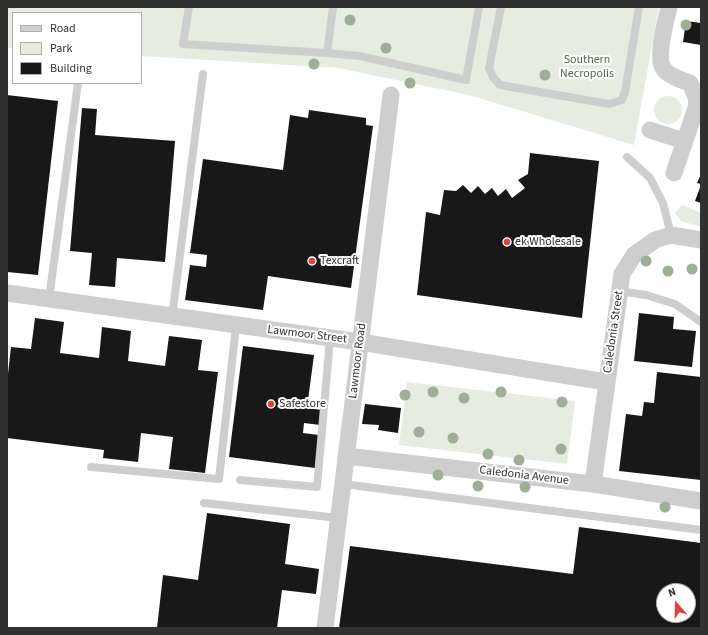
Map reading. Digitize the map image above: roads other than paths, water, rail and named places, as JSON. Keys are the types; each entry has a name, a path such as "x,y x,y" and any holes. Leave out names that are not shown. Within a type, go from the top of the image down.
{"street":[{"path":"669,7 662,46 661,63 663,68 669,74 690,83 696,97 696,112 684,141 674,173"},
{"name":"Lawmoor Road","path":"325,628 391,94"},
{"path":"650,130 684,141"},
{"name":"Caledonia Street","path":"593,484 622,274 634,255 655,240 671,235 701,240"},
{"name":"Lawmoor Street","path":"7,293 236,326 360,342 606,382"},
{"name":"Caledonia Avenue","path":"346,456 593,484 701,501"}],"lane":[{"path":"189,7 182,44 326,53 390,62 466,80 479,7"},
{"path":"326,53 333,7"},
{"path":"501,7 489,68 493,77 500,84 609,104 622,100 625,92 639,7"},
{"path":"172,317 203,74"},
{"path":"49,299 78,84"},
{"path":"627,157 650,178 663,203 671,235"},
{"path":"619,291 646,295 675,304 701,322"},
{"path":"91,467 218,479 236,326"},
{"path":"240,480 317,487 330,339"},
{"path":"343,484 701,530"},
{"path":"204,503 338,518"}],"place":[{"name":"ek Wholesale","path":"507,242"},
{"name":"Texcraft","path":"312,261"},
{"name":"Safestore","path":"271,404"}],"park label":[{"name":"Southern Necropolis","path":"587,67"}]}
